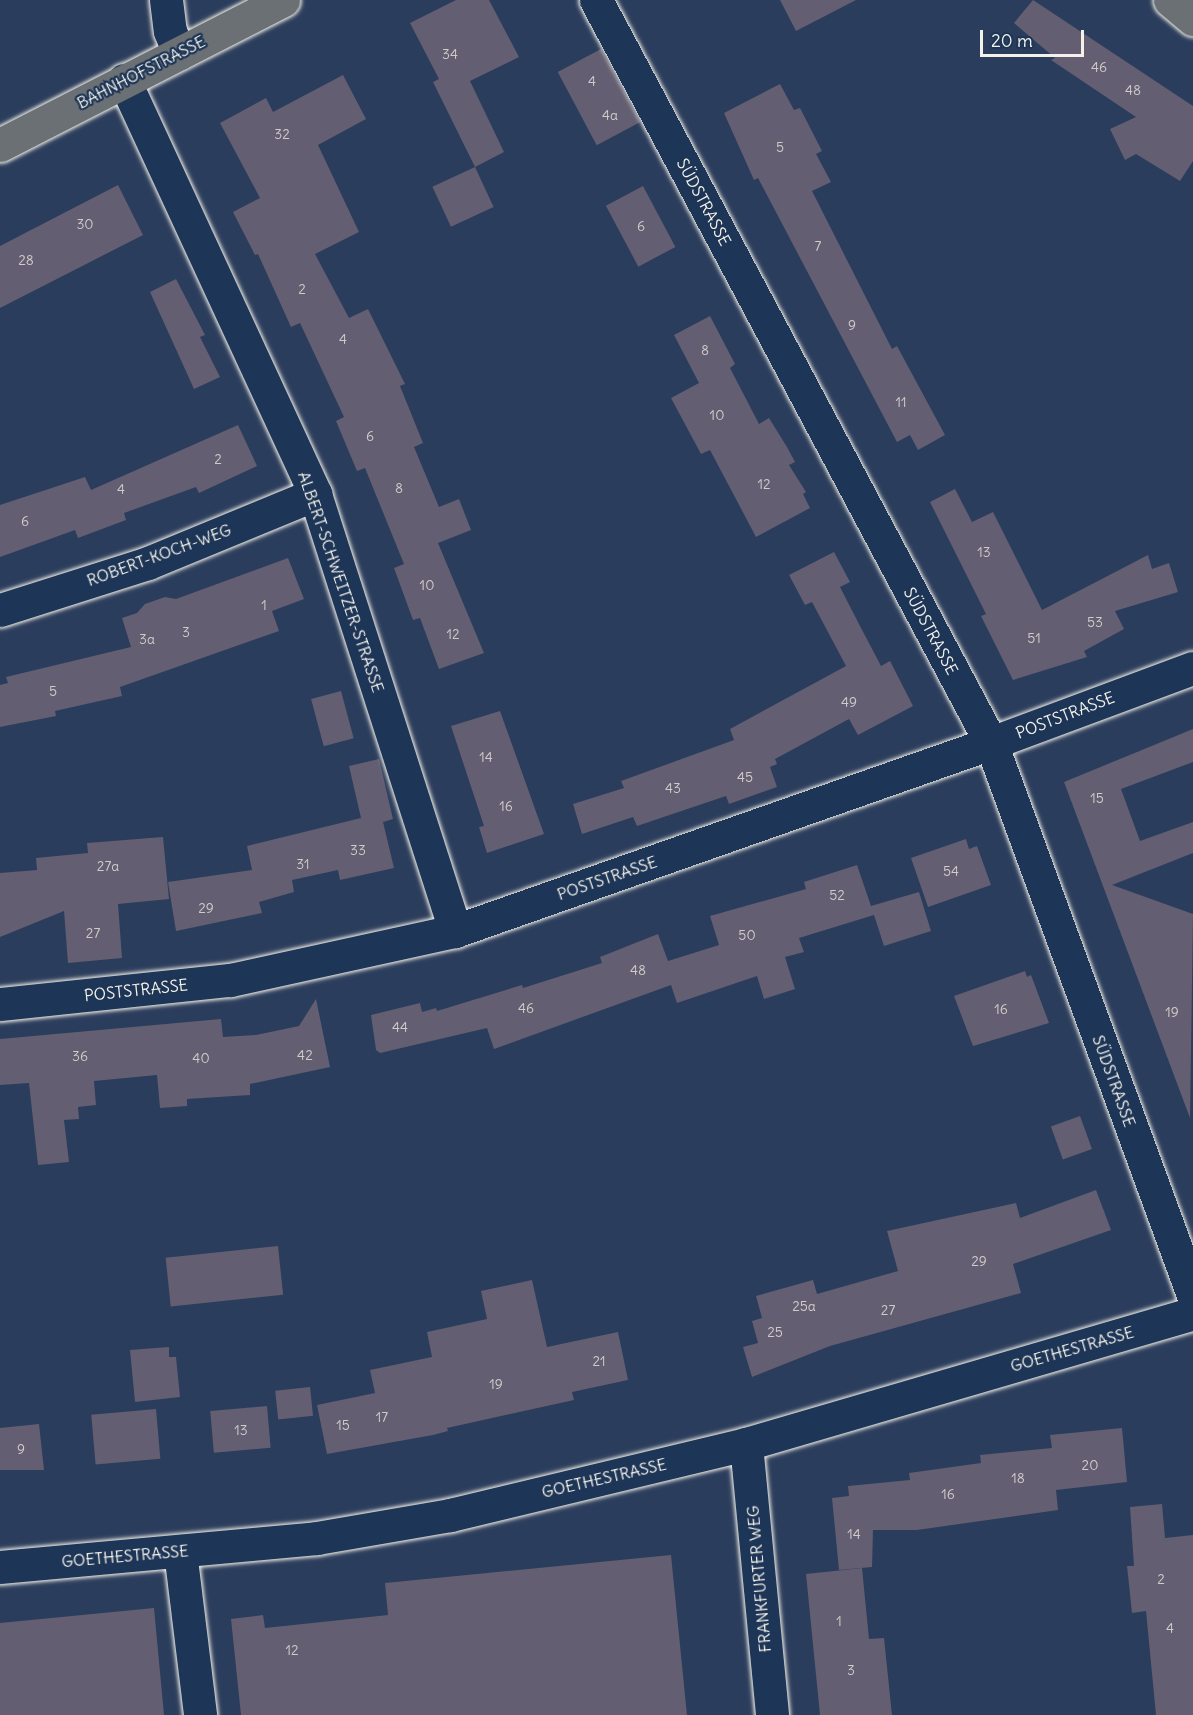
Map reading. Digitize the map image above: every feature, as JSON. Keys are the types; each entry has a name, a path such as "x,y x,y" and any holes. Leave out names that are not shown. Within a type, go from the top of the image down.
{"main road":[{"name":"BAHNHOFSTRASSE","path":"0,145 283,0"},
{"path":"1170,0 1193,19"}],"street":[{"path":"166,0 170,31 179,53"},
{"name":"SÜDSTRASSE","path":"596,0 991,743 1193,1295"},
{"name":"ALBERT-SCHWEITZER-STRASSE","path":"124,80 315,494 455,931"},
{"name":"ROBERT-KOCH-WEG","path":"0,610 148,563 315,494"},
{"name":"POSTSTRASSE","path":"0,1004 230,980 455,931 991,743 1193,668"},
{"name":"GOETHESTRASSE","path":"0,1567 317,1538 450,1515 746,1444 1193,1313"},
{"name":"FRANKFURTER WEG","path":"746,1444 772,1715"},
{"path":"180,1551 200,1715"}],"building":[{"path":"456,0 489,0 519,57 470,81 504,152 475,167 433,82 439,79 410,23"},
{"path":"780,0 856,0 796,31"},
{"path":"1033,0 1193,106 1193,161 1180,181 1136,154 1125,160 1110,129 1136,117 1051,60 1055,58 1014,23"},
{"path":"601,49 640,122 597,145 558,72"},
{"path":"343,75 366,119 318,145 359,232 315,254 349,318 368,309 405,384 400,386 423,443 414,447 439,507 459,499 471,530 438,543 484,653 439,669 420,618 413,620 394,568 404,564 365,468 357,471 336,421 344,417 300,323 291,327 258,254 255,255 233,212 260,198 220,123 266,98 273,112"},
{"path":"780,84 794,110 800,108 822,151 816,154 831,182 812,191 892,349 897,346 945,435 918,450 910,435 897,442 758,178 754,180 724,113"},
{"path":"475,167 494,207 451,227 432,187"},
{"path":"118,185 143,235 0,308 0,246"},
{"path":"643,186 675,247 638,267 606,206"},
{"path":"176,279 205,335 200,337 220,377 194,389 150,292"},
{"path":"710,316 735,364 730,368 759,424 769,418 795,462 789,465 806,492 803,494 810,508 756,537 710,450 701,454 671,398 699,383 674,335"},
{"path":"238,425 257,466 199,493 196,487 124,513 126,520 78,538 75,530 0,557 0,505 85,477 91,490"},
{"path":"955,489 972,522 993,512 1042,610 1148,555 1152,569 1169,563 1178,592 1115,611 1124,629 1084,651 1087,657 1013,680 981,616 986,614 930,502"},
{"path":"834,552 850,582 840,587 860,626 881,666 890,661 913,706 858,735 849,719 775,759 777,764 770,767 777,787 729,804 726,796 637,826 633,817 582,834 573,804 624,788 621,781 734,740 730,729 846,666 812,602 805,605 789,575"},
{"path":"288,558 304,599 272,611 279,631 120,687 122,696 55,711 56,716 0,727 0,685 8,683 6,677 131,647 122,618 137,613 145,604 165,597 176,599"},
{"path":"341,691 354,738 324,746 311,699"},
{"path":"500,711 544,834 487,853 479,827 484,826 451,726"},
{"path":"1193,729 1193,762 1121,789 1140,841 1193,822 1193,853 1112,885 1193,914 1190,1118 1064,782"},
{"path":"379,759 393,819 383,822 394,868 340,880 338,870 292,880 294,892 259,902 262,913 176,931 168,882 252,870 247,846 361,818 349,766"},
{"path":"163,837 169,899 118,904 122,958 68,963 64,911 0,937 0,873 37,870 36,858 88,853 87,843"},
{"path":"966,839 969,849 977,846 991,885 928,907 911,858"},
{"path":"857,865 871,906 919,892 931,931 884,946 874,915 799,938 804,952 785,957 795,989 764,999 757,976 677,1003 671,985 494,1049 487,1028 380,1053 376,1050 371,1015 420,1003 422,1012 436,1008 437,1011 522,985 523,988 602,963 600,957 658,934 668,961 719,945 710,916 806,889 804,882"},
{"path":"1025,971 1027,977 1031,975 1049,1023 973,1046 954,996"},
{"path":"316,999 330,1067 250,1084 250,1095 187,1099 187,1106 160,1108 157,1075 94,1081 96,1105 78,1107 79,1119 64,1120 69,1162 38,1165 29,1083 0,1085 0,1039 221,1019 223,1037 256,1035 299,1026"},
{"path":"1080,1116 1092,1149 1063,1159 1051,1127"},
{"path":"1096,1190 1111,1230 1013,1264 1021,1293 830,1346 752,1377 743,1347 758,1343 752,1321 762,1318 756,1296 813,1280 817,1294 898,1271 887,1231 1016,1203 1020,1218"},
{"path":"278,1246 283,1295 171,1307 166,1258"},
{"path":"532,1280 547,1347 618,1332 628,1380 572,1392 574,1400 447,1428 448,1431 433,1435 327,1454 317,1405 375,1393 370,1370 432,1357 427,1332 487,1319 481,1291"},
{"path":"169,1347 169,1357 176,1357 180,1397 135,1402 130,1350"},
{"path":"310,1387 313,1416 278,1419 275,1391"},
{"path":"267,1406 271,1448 214,1453 210,1411"},
{"path":"156,1409 160,1459 96,1464 91,1415"},
{"path":"39,1424 44,1470 0,1470 0,1428"},
{"path":"1122,1428 1127,1482 1056,1490 1058,1510 917,1530 873,1530 872,1567 839,1570 832,1498 849,1496 848,1486 910,1480 909,1473 981,1463 980,1455 1052,1448 1050,1435"},
{"path":"1162,1504 1165,1538 1193,1535 1193,1715 1156,1715 1146,1611 1132,1613 1127,1566 1134,1566 1130,1507"},
{"path":"671,1555 687,1715 241,1715 231,1619 263,1615 265,1628 388,1615 385,1583"},
{"path":"862,1568 869,1639 884,1638 892,1715 820,1715 806,1574"},
{"path":"154,1608 164,1715 0,1715 0,1623"}]}
